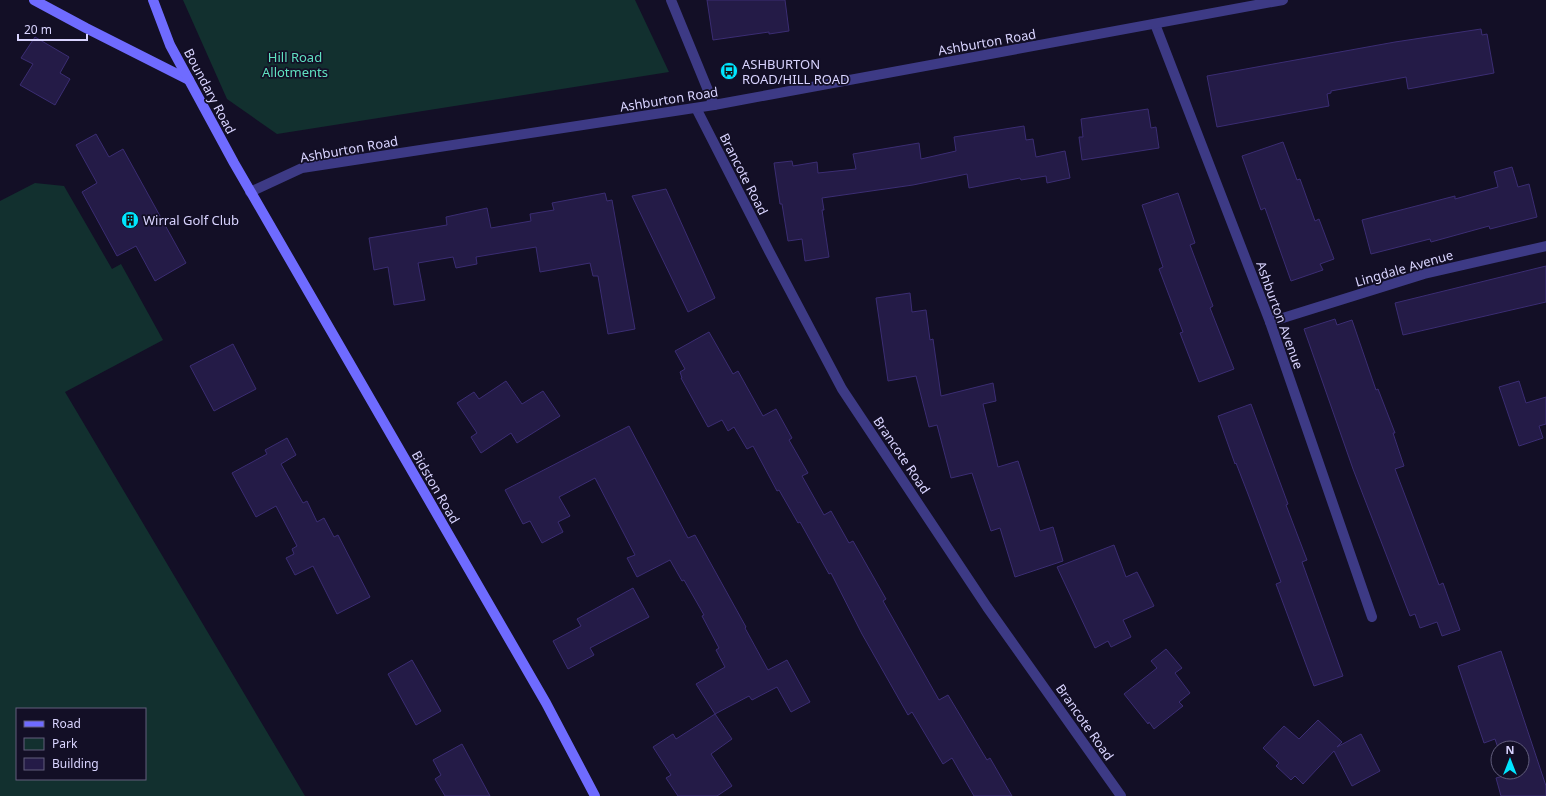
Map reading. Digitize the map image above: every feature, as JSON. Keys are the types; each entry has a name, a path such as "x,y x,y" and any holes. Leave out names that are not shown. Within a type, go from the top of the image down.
{"main road":[{"path":"34,0 189,80"},
{"name":"Boundary Road","path":"153,0 170,45 250,192"},
{"name":"Bidston Road","path":"250,192 546,703 595,796"}],"street":[{"path":"671,0 714,105"},
{"name":"Ashburton Road","path":"250,192 302,168 714,105 1283,0"},
{"name":"Ashburton Avenue","path":"1155,24 1270,322 1372,617"},
{"name":"Brancote Road","path":"696,108 842,389 987,607 1121,796"},
{"name":"Lingdale Avenue","path":"1270,322 1424,274 1546,246"}],"green space":[{"name":"Hill Road Allotments","path":"183,0 635,0 669,72 277,134 227,99"},
{"path":"35,183 64,186 112,269 121,264 163,340 65,392 305,796 0,796 0,201"}],"building":[{"path":"707,0 785,0 789,31 769,34 769,32 713,40"},
{"path":"1481,29 1482,35 1487,34 1494,73 1408,89 1406,77 1331,91 1331,93 1327,94 1329,106 1217,127 1207,76 1395,42"},
{"path":"35,37 69,57 60,73 70,79 55,105 20,85 33,64 21,58"},
{"path":"1148,109 1151,128 1156,127 1159,148 1082,160 1079,137 1083,137 1081,119"},
{"path":"1024,126 1026,140 1033,139 1036,157 1065,151 1070,178 1047,183 1046,176 1021,180 1020,178 969,188 967,174 913,185 822,198 824,210 822,210 829,257 805,261 802,239 788,241 782,204 780,204 774,163 792,161 793,166 817,162 818,173 856,169 853,154 919,143 921,159 956,151 954,137"},
{"name":"Wirral Golf Club","path":"96,134 109,157 123,149 186,263 155,281 136,246 117,256 82,192 97,183 76,145"},
{"path":"1283,142 1297,180 1300,179 1315,221 1319,219 1334,259 1320,264 1323,270 1291,281 1265,208 1261,210 1242,156"},
{"path":"1512,167 1518,187 1529,184 1537,217 1490,229 1489,226 1431,242 1430,239 1371,254 1362,220 1455,196 1455,199 1498,187 1494,172"},
{"path":"666,189 715,298 688,312 632,196"},
{"path":"605,193 607,201 612,200 635,329 608,334 598,276 593,276 590,263 540,272 536,247 476,257 477,264 456,268 453,257 418,263 425,300 394,305 388,267 374,270 369,238 447,225 446,217 487,208 491,228 531,221 530,214 554,210 552,203"},
{"path":"1178,193 1195,243 1190,245 1213,306 1210,308 1234,369 1199,382 1180,333 1183,332 1159,269 1163,267 1142,205"},
{"path":"1546,266 1546,302 1403,335 1395,303"},
{"path":"910,293 912,312 926,310 930,340 933,339 941,396 993,383 996,401 983,404 998,467 1018,461 1040,531 1053,527 1063,561 1015,577 1000,528 991,531 972,473 951,478 937,425 929,427 916,376 888,381 876,298"},
{"path":"1335,319 1337,325 1352,320 1376,390 1378,389 1395,433 1393,433 1404,466 1395,469 1439,585 1443,583 1460,630 1442,636 1437,622 1420,628 1415,614 1410,616 1353,469 1304,329"},
{"path":"709,332 733,374 738,371 763,416 776,409 792,438 789,440 808,473 802,476 824,515 831,511 849,543 853,541 886,599 883,601 939,700 948,695 987,760 990,758 1012,796 974,796 952,758 943,764 912,712 908,715 862,634 831,573 829,574 800,522 798,523 779,490 777,491 753,446 747,449 734,427 728,431 722,420 708,427 681,378 680,372 685,369 675,351"},
{"path":"233,344 256,389 214,411 190,366"},
{"path":"506,381 522,404 543,391 560,416 517,443 511,433 481,453 471,437 477,433 457,403 474,392 479,399"},
{"path":"1519,381 1526,403 1546,397 1546,424 1539,426 1543,438 1519,446 1499,387"},
{"path":"1251,404 1307,560 1302,562 1343,676 1314,686 1276,584 1281,582 1218,416"},
{"path":"629,426 688,538 695,535 768,670 787,660 810,702 791,712 777,687 752,700 749,696 715,714 696,684 725,667 716,650 719,648 702,616 704,615 684,580 682,581 670,560 637,577 627,558 635,555 595,478 559,497 570,516 558,522 563,532 542,543 530,521 523,524 505,490"},
{"path":"287,438 296,455 281,464 303,503 307,501 317,522 324,518 334,537 338,535 370,597 337,614 313,566 295,575 286,558 294,554 292,549 297,546 276,506 256,517 232,473 267,454 265,450"},
{"path":"1114,545 1126,577 1137,572 1154,606 1123,620 1131,637 1111,647 1108,641 1095,648 1057,567"},
{"path":"633,588 649,617 590,648 594,655 568,669 553,641 581,626 577,619"},
{"path":"1166,649 1182,668 1175,673 1190,693 1179,702 1183,706 1154,729 1149,722 1148,724 1124,694 1157,668 1151,661"},
{"path":"1501,651 1546,786 1546,796 1501,796 1497,780 1530,780 1530,740 1495,739 1484,743 1458,666"},
{"path":"412,660 441,711 416,725 388,674"},
{"path":"715,714 732,739 711,754 732,786 717,796 678,796 666,778 671,775 653,747 673,734 676,739"},
{"path":"1318,720 1342,742 1337,747 1361,734 1380,771 1352,786 1334,751 1303,784 1295,776 1291,780 1276,766 1279,763 1263,748 1284,726 1299,739"},
{"path":"462,744 490,796 445,796 435,779 441,775 433,760"}],"place":[{"name":"ASHBURTON ROAD/HILL ROAD","path":"729,71"},
{"name":"Wirral Golf Club","path":"130,220"}]}
